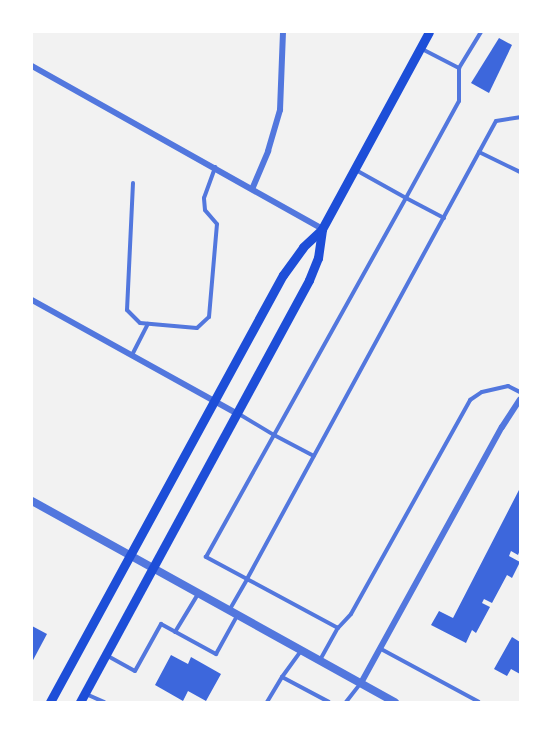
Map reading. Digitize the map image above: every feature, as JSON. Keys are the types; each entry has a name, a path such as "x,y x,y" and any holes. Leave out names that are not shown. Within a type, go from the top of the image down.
{"main road":[{"path":"50,702 284,275 303,247 322,229 429,32"},
{"path":"80,702 309,280 318,258 322,229"}],"street":[{"path":"252,187 268,151 280,110 283,32"},
{"path":"32,66 252,187 322,229"},
{"path":"32,300 238,414"},
{"path":"361,683 502,427 520,399"},
{"path":"32,501 395,702"}],"lane":[{"path":"338,628 207,557 459,101 459,68 482,32"},
{"path":"420,48 459,68"},
{"path":"105,655 135,671 161,624 216,654 247,579 496,121 520,117"},
{"path":"479,152 520,172"},
{"path":"133,183 125,302 132,318 140,323 197,328 208,316 217,224 205,210 204,198 215,167"},
{"path":"355,170 444,218"},
{"path":"132,355 148,324"},
{"path":"320,661 338,628 351,615 470,400 482,392 508,386 520,392"},
{"path":"238,414 314,456"},
{"path":"175,632 199,592"},
{"path":"380,648 479,702"},
{"path":"267,702 301,650"},
{"path":"282,677 329,702"},
{"path":"346,702 361,683"},
{"path":"85,693 104,702"}],"building":[{"path":"499,38 512,45 489,93 471,83"},
{"path":"520,488 520,550 518,555 511,551 509,556 520,562 512,578 507,575 492,603 484,599 482,603 490,607 476,633 472,630 466,643 431,625 439,611 453,618"},
{"path":"32,626 47,634 32,662"},
{"path":"512,637 520,642 520,674 511,669 507,676 494,669"},
{"path":"171,655 188,664 191,657 221,674 206,701 188,691 183,701 155,685"}]}
